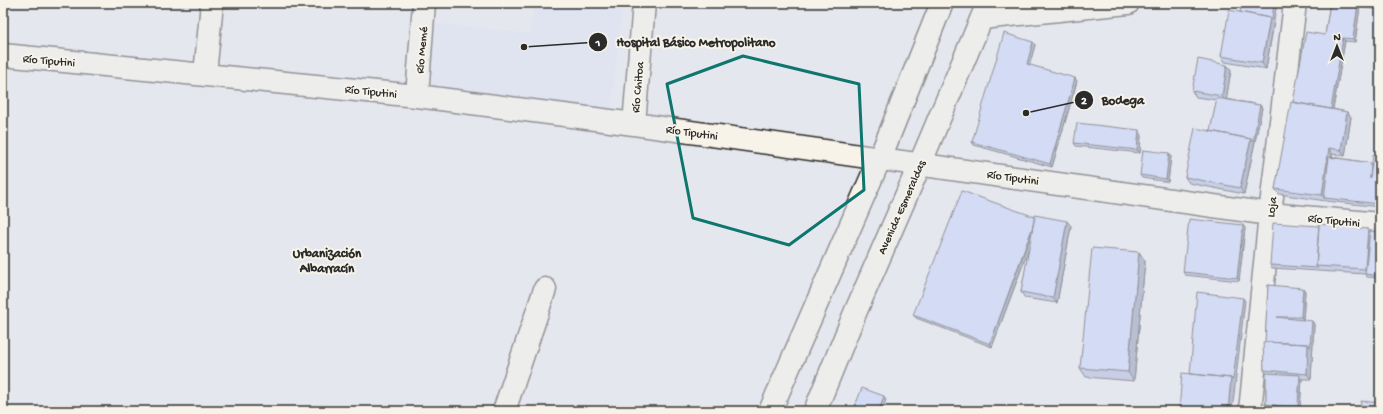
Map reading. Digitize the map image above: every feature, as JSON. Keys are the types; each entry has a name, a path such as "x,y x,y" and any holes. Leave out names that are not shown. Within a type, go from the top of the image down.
{"street":[{"path":"205,74 212,3"},
{"name":"Río Memé","path":"417,96 424,3"},
{"name":"Río Chitoa","path":"634,124 644,3"},
{"path":"770,411 880,158 942,3"},
{"path":"985,11 1128,3"},
{"name":"Loja","path":"1250,411 1270,214 1295,3"},
{"name":"Avenida Esmeraldas","path":"815,411 854,313 920,164 985,11"},
{"name":"Río Tiputini","path":"3,55 417,96 880,158 1270,214 1380,224"},
{"path":"504,411 545,289"}],"highlighted area":[{"path":"743,56 859,84 864,190 789,245 693,218 667,84"}],"shaded area":[{"path":"534,3 623,3 610,115 425,94 433,23 530,34"}],"building":[{"path":"1242,3 1274,3 1272,20 1270,18 1240,12"},
{"path":"1330,3 1358,4 1353,39 1343,38 1331,109 1293,102 1306,32 1325,35"},
{"path":"1229,10 1270,18 1262,63 1221,56"},
{"path":"1004,33 1033,42 1027,64 1075,78 1050,164 972,142"},
{"path":"1198,59 1227,65 1222,96 1192,91"},
{"path":"1217,98 1260,105 1253,142 1251,139 1210,131"},
{"path":"1291,102 1347,112 1341,150 1329,148 1322,195 1275,189"},
{"path":"1077,123 1139,130 1137,150 1074,143"},
{"path":"1195,128 1251,139 1240,188 1185,177"},
{"path":"1143,150 1169,153 1166,179 1140,175"},
{"path":"1373,155 1380,156 1380,204 1324,198 1329,157 1371,163 1370,178"},
{"path":"962,191 1035,217 990,344 913,315"},
{"path":"1035,215 1067,221 1053,298 1021,292"},
{"path":"1189,219 1243,225 1237,278 1183,272"},
{"path":"1273,223 1319,226 1316,266 1318,268 1270,265"},
{"path":"1319,224 1368,229 1365,269 1316,266"},
{"path":"1370,231 1380,232 1380,276 1365,274"},
{"path":"1092,248 1139,252 1128,372 1080,368"},
{"path":"1268,285 1303,288 1301,317 1277,317 1312,321 1310,347 1308,344 1265,342"},
{"path":"1197,292 1243,298 1233,380 1231,378 1190,374"},
{"path":"1263,342 1308,344 1307,374 1264,370"},
{"path":"1380,357 1380,372 1378,371"},
{"path":"1182,373 1231,378 1228,411 1179,411"},
{"path":"1266,373 1300,375 1298,406 1266,404"},
{"path":"862,388 884,396 879,411 853,411"},
{"path":"1361,401 1380,403 1380,411 1360,411"},
{"path":"1264,404 1312,410 1312,411 1264,411"}],"place":[{"name":"Hospital Básico Metropolitano","path":"524,47"},
{"name":"Bodega","path":"1026,113"}],"district":[{"name":"Urbanización Albarracín","path":"327,260"}]}
